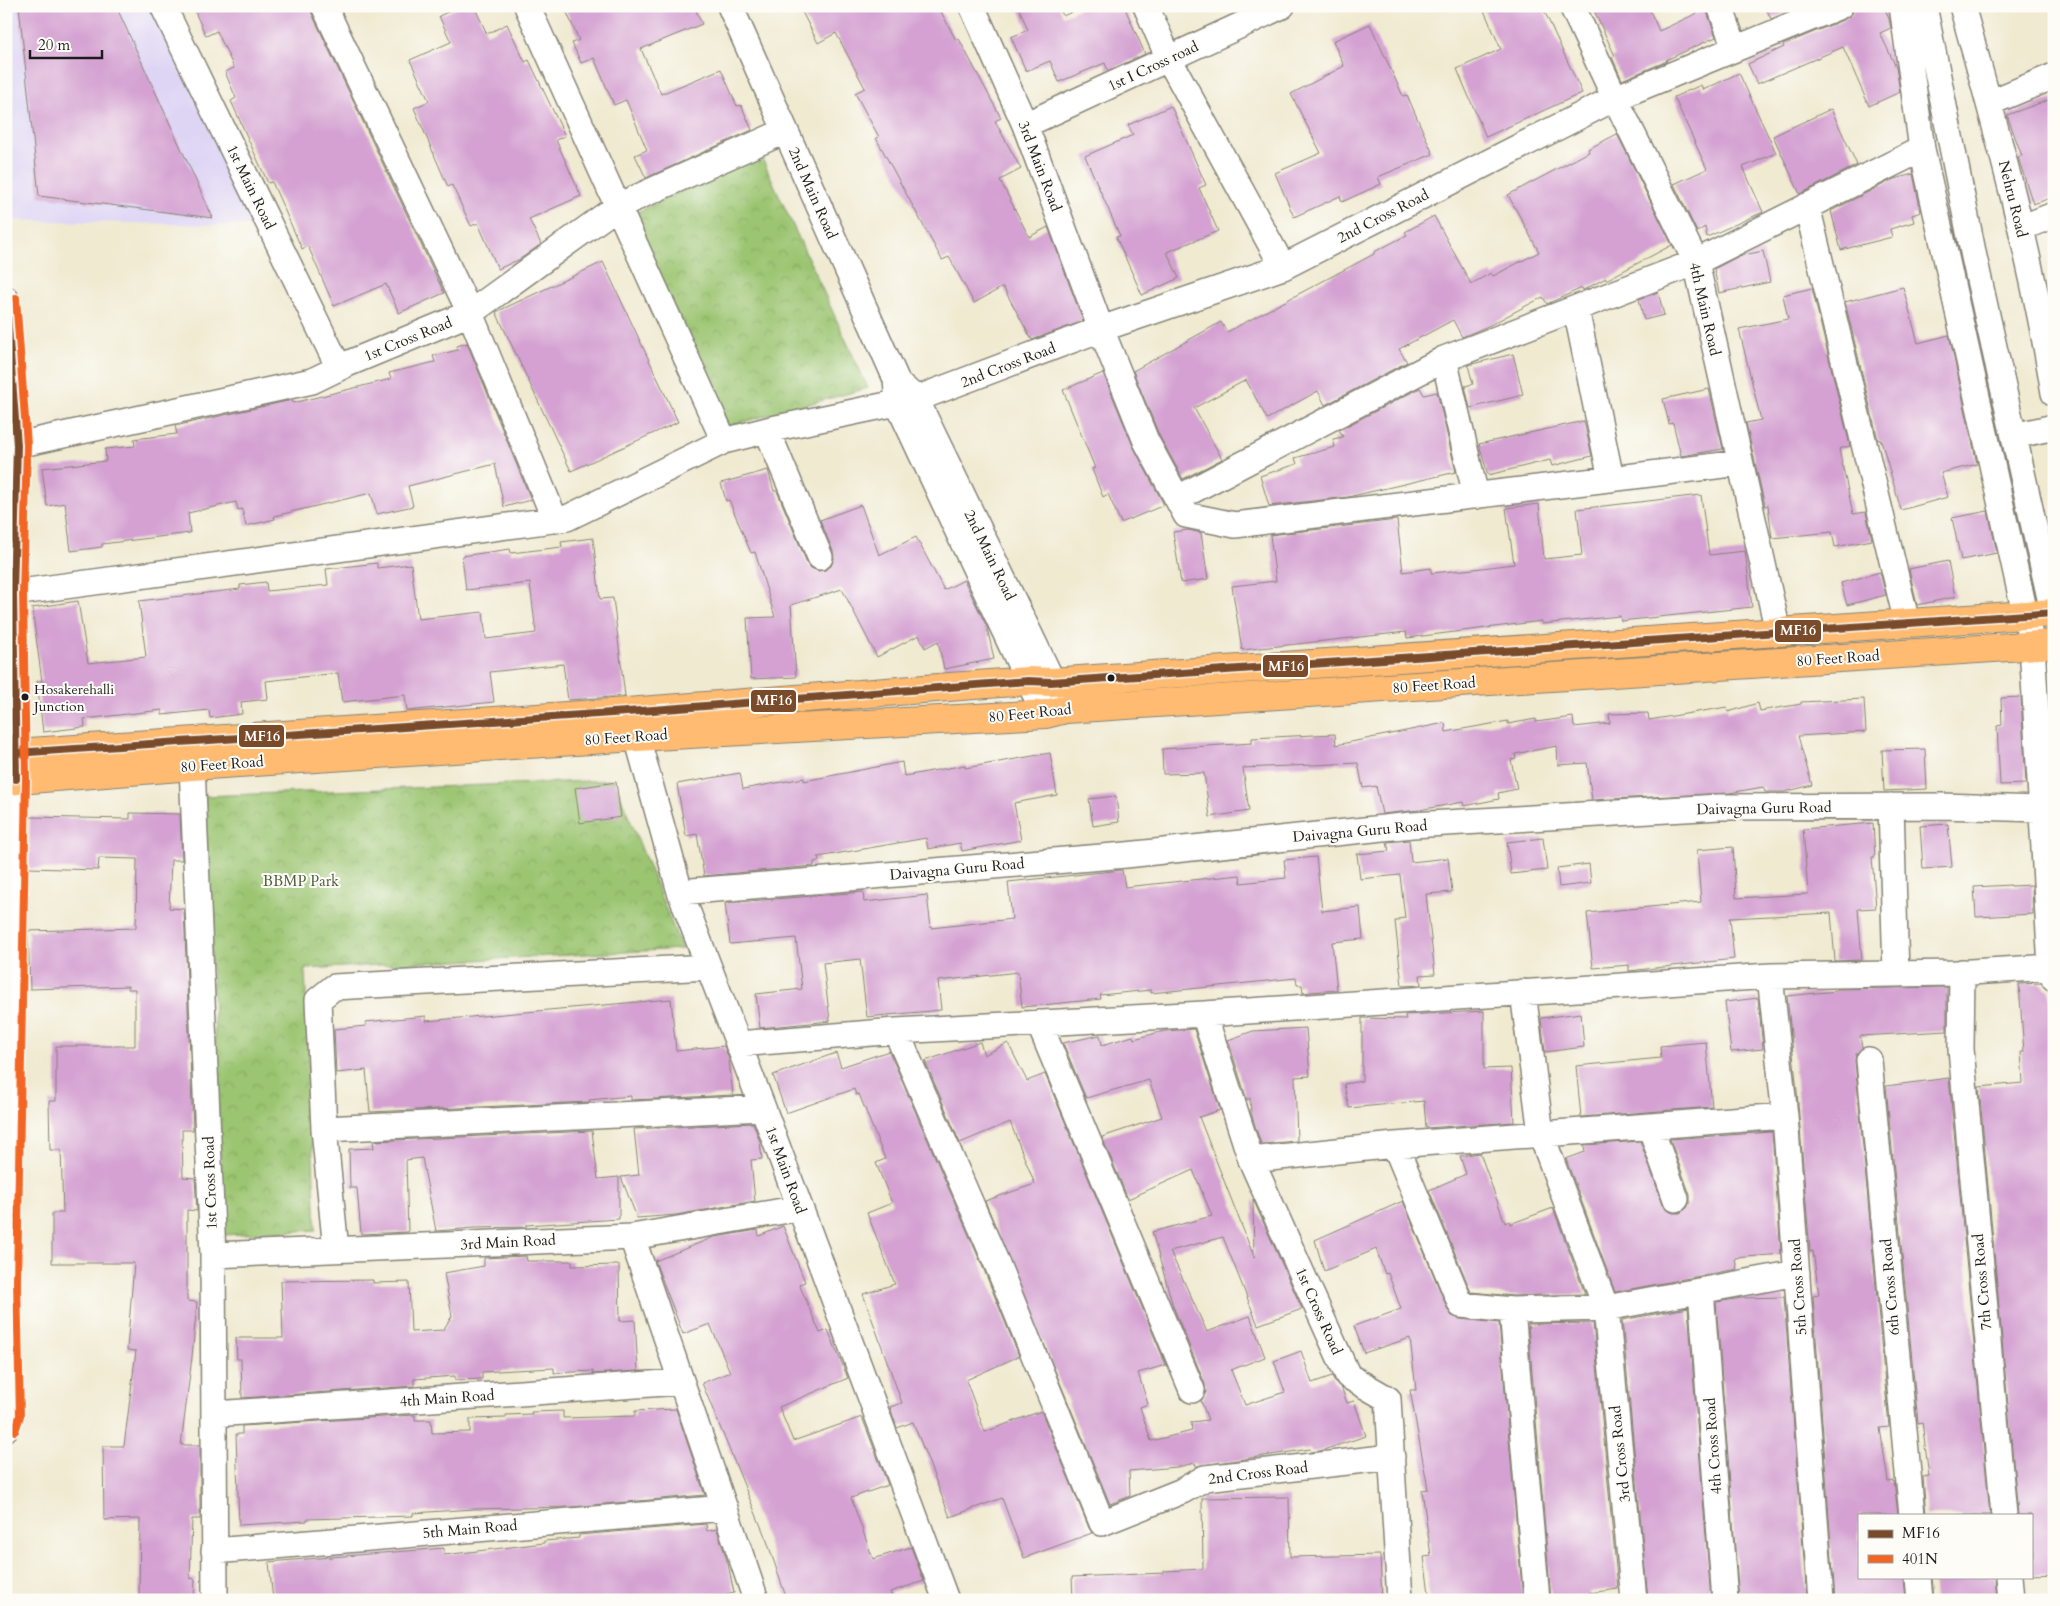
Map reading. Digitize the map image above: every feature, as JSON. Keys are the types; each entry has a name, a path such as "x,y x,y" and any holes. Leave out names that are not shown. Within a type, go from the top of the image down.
{"main road":[{"name":"80 Feet Road","path":"11,767 627,712 1040,682 2054,614"},
{"name":"80 Feet Road","path":"11,767 192,766 2043,645"}],"street":[{"name":"1st Main Road","path":"163,6 339,368"},
{"name":"1st Cross Road","path":"17,445 312,381 470,313 324,6"},
{"path":"13,593 567,518 724,441 527,6"},
{"name":"2nd Main Road","path":"730,6 896,379 1040,682 1056,711"},
{"name":"3rd Main Road","path":"972,6 1025,125 1146,441 1186,515 1235,525 1476,496"},
{"path":"1146,6 1169,59 1283,267"},
{"name":"1st I Cross road","path":"1025,125 1282,6"},
{"name":"4th Main Road","path":"1572,6 1614,98 1696,262 1778,632"},
{"path":"1720,6 1736,49"},
{"name":"2nd Cross Road","path":"724,441 766,430 907,401 1102,329 1283,267 1614,98 1840,6"},
{"path":"738,1044 896,1031 1204,1014 1770,976 2052,972 2042,809 2043,645 2026,615 1922,149 1902,6"},
{"path":"1924,6 1974,257 2054,614"},
{"name":"Nehru Road","path":"1962,6 2049,334 2054,394"},
{"path":"1989,103 2054,76"},
{"path":"555,520 470,313 618,206 785,130"},
{"path":"1178,498 1444,359 1696,262 1922,149"},
{"path":"1807,206 1907,623"},
{"path":"2021,228 2054,215"},
{"path":"6,299 17,445 13,593 7,1282 10,1416 6,1428"},
{"path":"1576,308 1610,479"},
{"path":"1444,359 1476,496 1740,463"},
{"path":"2014,436 2054,427"},
{"path":"766,430 820,557"},
{"name":"1st Main Road","path":"627,712 637,736 680,892 763,1108 946,1600"},
{"name":"1st Cross Road","path":"192,766 213,1255 215,1600"},
{"path":"1891,806 1896,974"},
{"name":"Daivagna Guru Road","path":"680,892 1126,855 1412,826 1719,807 1891,806 2042,809"},
{"path":"336,1250 324,1129 318,1000 334,987 708,967"},
{"name":"7th Cross Road","path":"1962,972 1961,1049 2004,1514"},
{"name":"5th Cross Road","path":"1770,976 1785,1116 1821,1600"},
{"name":"3rd Cross Road","path":"1523,992 1541,1134 1606,1308 1634,1600"},
{"name":"1st Cross Road","path":"1204,1014 1252,1160 1348,1376 1388,1399 1400,1600"},
{"path":"1039,1023 1192,1390"},
{"name":"2nd Cross Road","path":"896,1031 997,1264 1102,1523 1182,1491 1205,1478 1392,1457"},
{"name":"6th Cross Road","path":"1869,1060 1912,1514"},
{"path":"324,1129 763,1108"},
{"path":"1252,1160 1395,1145 1785,1116"},
{"path":"1650,1126 1676,1199"},
{"path":"1395,1145 1461,1305 1512,1310 1606,1308 1797,1273"},
{"name":"3rd Main Road","path":"213,1255 632,1237 800,1208"},
{"path":"632,1237 756,1600"},
{"name":"4th Cross Road","path":"1701,1291 1725,1600"},
{"path":"1512,1310 1538,1600"},
{"name":"4th Main Road","path":"214,1414 680,1382"},
{"name":"5th Main Road","path":"214,1551 725,1508"},
{"path":"1918,1578 1920,1600"},
{"path":"2010,1578 2012,1600"}],"shaded area":[{"path":"6,6 153,6 255,226 10,220 6,173"}],"green space":[{"path":"760,154 868,388 728,426 631,215"},
{"name":"BBMP Park","path":"614,780 682,949 305,969 316,1230 224,1235 204,796"}],"building":[{"path":"19,6 116,6 213,218 39,196"},
{"path":"207,6 310,6 311,12 444,293 399,313 386,284 334,306 308,246 302,249 272,182 268,183 231,101 236,98 225,72 234,68 217,31 206,36 195,12"},
{"path":"461,6 474,6 487,34 507,24 525,62 529,60 565,136 556,140 581,196 529,219 541,244 520,259 498,269 478,223 471,226 452,185 448,187 414,108 429,101 410,60 451,42 439,16"},
{"path":"564,6 694,6 702,24 641,49 661,94 721,69 737,106 741,105 752,130 646,178 635,155 647,150 626,100 614,105 594,58 581,63 572,43 579,40"},
{"path":"799,6 938,6 956,40 959,39 1001,118 995,121 1021,169 1000,180 1029,237 1048,227 1083,321 1032,340 1003,287 974,303 949,257 942,260 876,138 879,137 855,93 865,88 836,33 818,43"},
{"path":"1018,6 1059,6 1063,16 1085,6 1124,6 1145,54 1108,71 1105,63 1059,82 1050,61 1026,71 1011,37 1028,30"},
{"path":"1482,6 1542,6 1582,93 1486,137 1457,69 1501,49"},
{"path":"1592,6 1648,6 1659,31 1706,9 1716,37 1622,80 1612,57 1615,56"},
{"path":"1765,6 1801,6 1771,19"},
{"path":"1854,6 1884,6 1891,28 1880,33 1896,67 1900,92 1869,106 1843,47 1757,84 1748,64 1784,47 1783,45 1845,19 1852,14"},
{"path":"1370,24 1403,96 1407,95 1433,154 1378,177 1381,184 1342,202 1340,196 1294,217 1275,173 1321,153 1291,94 1344,66 1333,41"},
{"path":"1739,73 1776,153 1743,167 1763,212 1707,237 1705,227 1697,232 1674,184 1707,169 1674,97 1701,85 1703,90"},
{"path":"2054,98 2054,197 2033,204 2018,157 2022,156 2007,115"},
{"path":"1171,106 1206,185 1199,188 1218,231 1167,252 1179,278 1142,295 1116,237 1120,236 1085,156 1133,135 1128,125"},
{"path":"1831,109 1857,165 1800,194 1773,136"},
{"path":"1617,134 1672,245 1606,280 1606,278 1583,290 1582,288 1547,304 1543,297 1488,326 1462,337 1453,320 1399,349 1407,362 1325,405 1318,391 1267,419 1246,380 1194,408 1222,459 1183,479 1159,435 1133,371 1221,322 1227,332 1374,254 1374,252 1407,235 1405,232 1434,216 1471,284 1491,273 1493,276 1539,252 1508,195 1589,152 1588,149"},
{"path":"1913,174 1921,212 1912,215 1914,222 1890,229 1892,237 1841,250 1831,211 1894,179"},
{"path":"1763,251 1770,282 1719,293 1714,269 1739,256"},
{"path":"603,262 678,422 571,471 496,312"},
{"path":"1903,287 1918,343 1949,335 1977,464 1941,473 1948,497 1901,510 1881,440 1878,440 1845,302"},
{"path":"1812,288 1850,446 1839,449 1853,514 1866,512 1872,540 1835,547 1832,532 1772,538 1768,505 1765,506 1746,423 1761,420 1739,329 1788,319 1783,295"},
{"path":"1658,292 1664,315 1644,320 1639,299"},
{"path":"467,343 531,500 504,507 495,464 408,486 413,506 377,514 371,493 274,516 275,519 246,526 242,509 238,510 236,502 188,513 190,533 102,544 102,547 71,551 65,503 47,506 42,468 106,461 105,449 135,446 134,439 177,434 175,426 292,400 293,403 391,379 389,373 435,362 433,356 458,350 457,346"},
{"path":"1513,354 1523,395 1470,408 1465,386 1473,384 1468,365"},
{"path":"1103,373 1133,446 1164,505 1121,523 1108,494 1103,497 1092,469 1095,468 1063,390"},
{"path":"1420,388 1424,395 1437,392 1456,472 1348,497 1269,506 1260,476 1297,464 1295,458 1335,447 1333,439 1343,437 1339,430"},
{"path":"1709,389 1723,449 1681,456 1673,423 1669,424 1663,399"},
{"path":"1584,421 1592,456 1552,466 1550,460 1488,475 1479,444"},
{"path":"768,470 774,491 777,491 807,563 811,568 818,571 825,570 831,566 834,559 833,551 820,520 861,505 879,555 916,537 944,590 964,580 987,627 994,659 944,669 938,641 925,648 919,635 877,657 842,589 791,605 796,677 751,679 747,618 775,617 755,552 751,553 729,500 726,501 721,483"},
{"path":"1701,495 1709,555 1745,551 1752,607 1621,621 1620,616 1542,624 1542,621 1407,638 1406,632 1242,650 1232,586 1276,581 1270,535 1397,520 1403,572 1431,568 1431,573 1514,564 1506,508 1539,504 1544,559 1582,555 1577,509"},
{"path":"1988,511 1997,553 1961,560 1952,518"},
{"path":"1188,530 1201,533 1208,579 1181,583 1173,532"},
{"path":"593,538 600,599 613,598 625,696 568,700 563,664 490,672 494,702 407,711 405,695 342,702 338,673 266,681 268,699 241,702 242,714 210,718 209,710 162,715 162,710 84,719 85,727 43,732 37,681 42,681 32,608 78,601 88,663 146,657 139,601 240,589 240,585 266,582 267,591 328,585 326,569 377,563 377,568 411,564 418,619 483,612 486,639 536,633 530,583 466,590 462,556 510,549 511,553 562,547 561,542"},
{"path":"1948,561 1955,597 1917,605 1909,569"},
{"path":"1880,572 1886,595 1847,605 1841,583"},
{"path":"2021,697 2026,784 2000,785 1997,726 2002,725 2001,698"},
{"path":"1864,699 1866,732 1798,736 1812,785 1784,792 1765,792 1763,787 1729,793 1592,800 1587,763 1558,765 1557,746 1515,754 1516,759 1511,760 1517,789 1498,793 1499,799 1464,806 1463,802 1382,814 1376,786 1363,788 1358,763 1243,768 1249,811 1210,817 1204,773 1163,774 1162,749 1252,743 1252,738 1335,734 1336,745 1445,723 1446,732 1508,721 1508,724 1536,719 1536,722 1573,717 1574,727 1610,723 1609,714 1648,713 1649,720 1727,707 1728,712 1758,703 1760,711 1801,704 1801,702"},
{"path":"1925,749 1927,789 1884,791 1882,750"},
{"path":"1050,753 1057,795 1014,803 1021,840 962,851 960,843 928,849 926,838 818,857 819,861 814,862 814,866 704,876 697,834 686,836 677,784 740,773 743,789 804,778 804,781 902,762 904,776 965,765 965,768"},
{"path":"616,782 621,817 580,823 575,788"},
{"path":"1116,796 1119,822 1093,826 1089,799"},
{"path":"130,813 180,814 182,860 171,860 169,908 184,909 193,1130 182,1130 183,1177 195,1178 197,1211 187,1210 187,1301 197,1302 181,1445 200,1445 200,1519 192,1519 190,1578 195,1579 194,1600 139,1600 140,1519 104,1520 103,1446 124,1446 136,1351 127,1350 134,1263 52,1263 52,1213 63,1213 61,1150 50,1150 49,1101 56,1101 56,1046 135,1046 135,989 128,989 128,986 30,989 28,931 136,928 137,859 99,858 98,870 29,868 30,817 130,819"},
{"path":"1873,823 1875,857 1872,857 1876,908 1858,909 1862,960 1835,961 1831,913 1730,918 1734,959 1629,971 1629,965 1593,968 1587,913 1701,902 1697,850 1733,847 1736,898 1808,894 1803,829"},
{"path":"1948,824 1952,867 1923,869 1920,826"},
{"path":"1543,838 1547,870 1511,874 1507,842"},
{"path":"1409,840 1411,862 1448,858 1452,892 1426,894 1435,974 1420,975 1421,985 1402,986 1395,921 1405,918 1400,875 1360,879 1357,854 1389,851 1387,842"},
{"path":"1316,857 1322,911 1360,907 1363,939 1332,942 1337,990 1303,993 1302,985 1297,985 1296,978 1151,993 1151,990 1100,995 1101,999 1022,1007 1018,972 938,981 941,1010 867,1017 860,959 823,963 830,1021 760,1028 756,994 802,989 796,938 730,944 725,903 863,892 864,902 927,895 931,928 1012,919 1008,882 1122,870 1125,887 1240,875 1241,883 1286,878 1284,860"},
{"path":"1589,864 1591,883 1559,887 1557,868"},
{"path":"2032,885 2033,914 1976,917 1974,887"},
{"path":"2041,983 2049,991 2054,1054 2054,1474 2052,1474 2054,1574 2032,1575 2032,1514 2018,1514 1979,1087 2023,1083 2021,1052 2024,1052 2019,984"},
{"path":"1947,987 1947,1031 1860,1036 1862,1048 1856,1054 1855,1061 1889,1427 1880,1428 1888,1482 1894,1481 1898,1514 1858,1514 1858,1578 1904,1578 1906,1600 1835,1600 1813,1296 1819,1295 1813,1251 1810,1252 1787,996 1837,991 1837,989"},
{"path":"1758,998 1763,1049 1731,1052 1725,1002"},
{"path":"671,999 676,1051 724,1046 729,1060 733,1095 631,1100 631,1096 589,1100 590,1102 370,1112 366,1070 336,1073 334,1029 366,1026 365,1022 426,1016 426,1021"},
{"path":"1484,1011 1484,1069 1511,1068 1514,1122 1426,1128 1424,1101 1349,1108 1344,1084 1362,1081 1362,1018 1406,1019 1405,1015"},
{"path":"1581,1013 1584,1047 1545,1052 1541,1018"},
{"path":"1306,1028 1310,1076 1295,1077 1297,1141 1261,1144 1251,1113 1250,1098 1247,1100 1228,1040 1253,1031"},
{"path":"1194,1029 1220,1110 1199,1117 1254,1257 1253,1199 1302,1309 1258,1325 1223,1237 1170,1251 1207,1332 1250,1316 1265,1357 1231,1370 1245,1405 1285,1392 1274,1361 1301,1351 1312,1383 1332,1376 1342,1389 1347,1403 1354,1401 1366,1436 1320,1451 1311,1452 1310,1449 1198,1466 1195,1463 1177,1467 1129,1471 1130,1496 1110,1504 985,1201 1035,1184 1010,1122 960,1143 925,1061 980,1042 984,1055 1008,1043 1027,1081 1045,1074 1166,1365 1138,1373 1148,1404 1140,1407 1151,1441 1192,1431 1191,1422 1208,1420 1201,1401 1206,1392 1205,1384 1173,1306 1152,1232 1212,1216 1193,1170 1128,1199 1102,1137 1162,1117 1149,1080 1086,1098 1063,1043 1100,1035 1102,1045 1133,1036 1134,1039 1164,1031"},
{"path":"1706,1042 1712,1107 1581,1117 1576,1066 1661,1058 1660,1046"},
{"path":"889,1051 984,1270 1019,1356 966,1380 985,1432 1041,1411 1092,1533 1024,1558 1002,1498 950,1517 913,1422 897,1428 890,1407 902,1403 863,1294 895,1284 867,1213 892,1203 876,1163 885,1159 859,1094 856,1095 854,1089 786,1113 773,1075 836,1053 841,1067"},
{"path":"1949,1078 1990,1514 1926,1514 1923,1477 1929,1476 1922,1422 1918,1423 1886,1086"},
{"path":"753,1123 760,1142 762,1159 751,1160 755,1201 676,1215 637,1218 621,1177 639,1175 634,1129"},
{"path":"592,1131 598,1179 619,1177 619,1219 526,1225 526,1227 436,1231 422,1158 406,1160 408,1232 361,1234 357,1188 350,1188 349,1149 374,1148 373,1141"},
{"path":"1772,1132 1781,1254 1735,1258 1737,1269 1615,1292 1566,1159 1585,1152 1584,1145 1640,1141 1666,1210 1680,1213 1687,1208 1690,1202 1690,1195 1670,1139"},
{"path":"1480,1153 1505,1223 1509,1221 1510,1224 1553,1208 1585,1294 1513,1296 1471,1292 1429,1190 1466,1174 1460,1156"},
{"path":"1403,1201 1452,1316 1460,1319 1499,1323 1523,1600 1430,1600 1424,1557 1431,1556 1422,1490 1428,1489 1410,1390 1416,1390 1410,1338 1364,1353 1354,1326 1401,1309 1388,1273 1385,1274 1376,1249 1324,1271 1315,1240"},
{"path":"783,1226 805,1282 799,1284 820,1333 828,1330 848,1378 779,1407 793,1441 862,1417 888,1485 851,1498 873,1559 911,1547 924,1581 890,1592 893,1600 787,1600 767,1541 702,1383 730,1372 710,1324 683,1334 655,1261 714,1237 758,1230 759,1236"},
{"path":"526,1256 527,1261 572,1261 572,1266 619,1265 620,1321 635,1320 638,1371 593,1374 593,1371 554,1373 554,1368 482,1372 482,1379 455,1380 455,1376 414,1379 414,1386 242,1398 241,1359 237,1359 236,1338 283,1338 281,1281 373,1280 373,1283 409,1282 411,1332 443,1330 452,1316 444,1273 484,1266 484,1258"},
{"path":"1784,1297 1807,1600 1739,1600 1716,1302 1742,1298"},
{"path":"1688,1308 1711,1600 1648,1600 1622,1320"},
{"path":"1593,1323 1618,1589 1589,1593 1590,1600 1551,1600 1528,1324"},
{"path":"676,1409 705,1495 571,1507 474,1509 413,1513 413,1516 307,1519 307,1521 239,1525 236,1434 242,1434 242,1426 415,1415 415,1420 431,1420 432,1433 470,1432 470,1419 506,1418 506,1415 532,1414 531,1412 563,1411 563,1418 635,1416 635,1411"},
{"path":"1289,1497 1290,1557 1380,1555 1382,1600 1073,1600 1072,1577 1164,1573 1164,1571 1203,1569 1202,1498"},
{"path":"706,1524 707,1531 717,1529 728,1564 734,1593 697,1600 273,1600 269,1562 444,1548 444,1555 579,1538 579,1535"},
{"path":"1932,1578 1995,1578 1997,1600 1934,1600"}],"transit line":[{"name":"401N","path":"15,1431 20,1416 17,1282 26,779 23,593 27,445 16,298"},
{"name":"MF16","path":"6,302 17,445 13,593 16,779"},
{"name":"MF16","path":"6,756 15,753 627,712 1028,681 1051,682 2054,613"}],"place":[{"name":"Hosakerehalli Junction","path":"25,697"}]}
